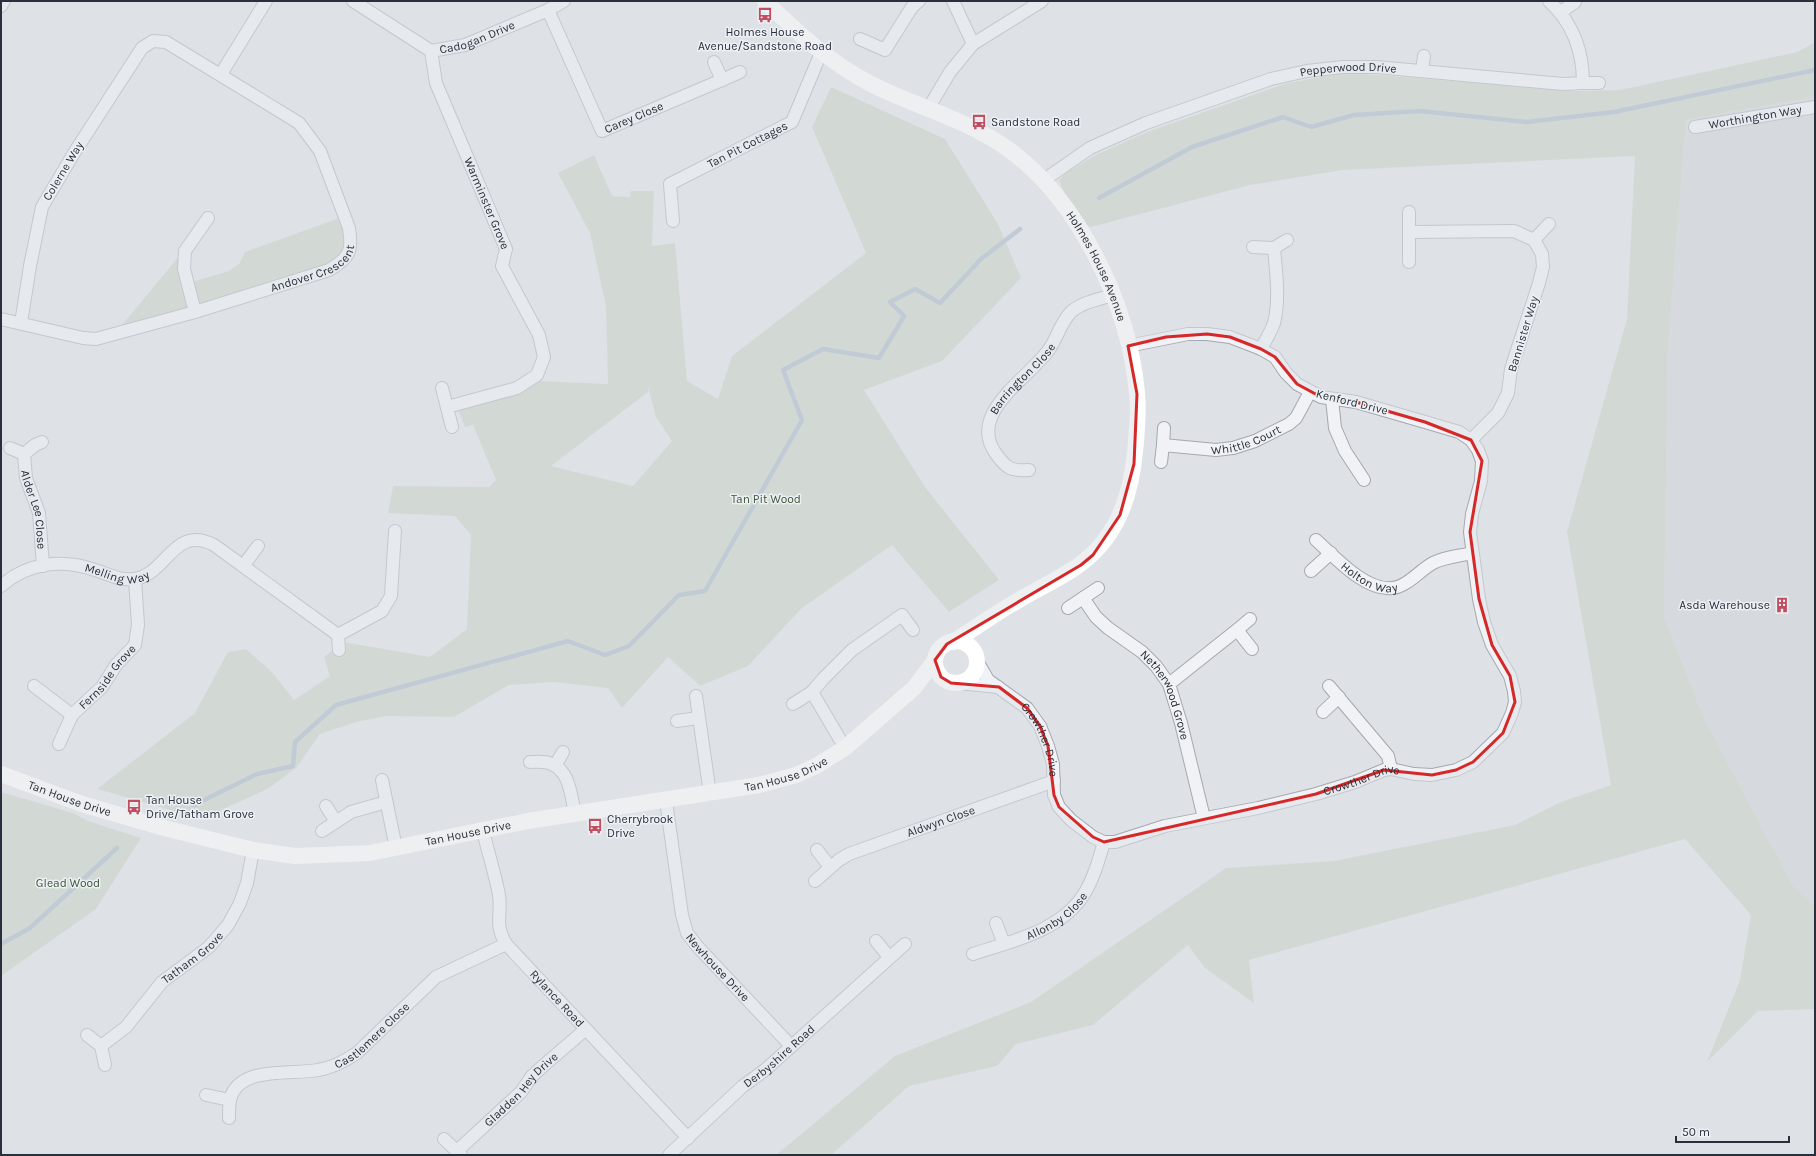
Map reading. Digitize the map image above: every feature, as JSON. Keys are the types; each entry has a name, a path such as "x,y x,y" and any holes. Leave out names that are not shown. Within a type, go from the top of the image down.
{"street":[{"path":"1,6 4,1"},
{"path":"221,74 266,1"},
{"name":"Cadogan Drive","path":"352,1 430,51 465,45 548,10 564,1"},
{"name":"Holmes House Avenue","path":"765,1 821,53 872,84 986,135 1009,150 1044,180 1059,197 1077,223 1100,264 1113,295 1128,346 1137,394 1138,428 1130,485 1120,515 1106,539 1094,555 1082,565 1019,600 953,642"},
{"path":"860,39 885,50 912,7 919,1"},
{"path":"953,1 973,44"},
{"path":"928,109 950,72 973,44 1042,1"},
{"path":"1549,1 1560,12 1569,25 1580,53 1583,83"},
{"path":"1560,12 1575,2"},
{"name":"Carey Close","path":"548,10 602,131 740,72"},
{"name":"Andover Crescent","path":"1,318 96,340 195,312 329,270 348,256 350,243 349,228 320,151 299,123 221,74 166,42 153,42"},
{"name":"Colerne Way","path":"21,323 42,207 122,77 142,48 153,42"},
{"name":"Warminster Grove","path":"430,51 436,83 506,249 502,266 539,335 544,357 537,375 517,388 447,407"},
{"name":"Tan Pit Cottages","path":"672,221 670,184 792,122 821,53"},
{"path":"1422,71 1424,56"},
{"path":"714,62 722,80"},
{"name":"Pepperwood Drive","path":"1044,180 1090,148 1146,123 1271,79 1307,71 1343,67 1376,67 1563,84 1599,83"},
{"name":"Worthington Way","path":"1695,127 1815,107"},
{"path":"1409,212 1409,262"},
{"path":"195,312 184,269 185,251 208,218"},
{"path":"1409,232 1514,231 1534,240 1549,224"},
{"path":"1253,247 1274,248 1287,240"},
{"name":"Bannister Way","path":"1471,440 1498,413 1508,393 1511,369 1539,284 1543,267 1542,254 1534,240"},
{"path":"1261,349 1274,324 1277,284 1274,248"},
{"name":"Barrington Close","path":"1029,470 1013,471 1004,464 991,447 987,430 991,416 999,403 1032,370 1049,350 1065,319 1073,311 1082,305 1113,295"},
{"name":"Kenford Drive","path":"1128,346 1166,337 1188,334 1207,334 1230,337 1261,349 1275,357 1286,373 1297,384 1321,397 1356,402 1459,432 1471,440"},
{"path":"442,388 452,427"},
{"name":"Whittle Court","path":"1163,445 1216,450 1233,448 1255,440 1293,421 1310,392"},
{"path":"1332,399 1335,428 1345,451 1364,480"},
{"path":"1161,462 1164,428"},
{"name":"Crowther Drive","path":"976,658 988,680 1027,708 1040,726 1048,746 1054,781 1054,795 1059,807 1071,820 1093,837 1104,842 1115,842 1159,827 1258,808 1316,794 1391,769 1414,774 1432,775 1456,770 1473,762 1503,733 1515,702 1514,690 1510,676 1492,645 1484,622 1472,553 1470,532 1472,514 1481,481 1482,461 1478,450 1471,440"},
{"name":"Alder Lee Close","path":"24,454 35,445 42,442"},
{"name":"Alder Lee Close","path":"10,448 24,454"},
{"name":"Alder Lee Close","path":"24,454 26,478 39,513 43,566"},
{"path":"339,650 338,635 382,611 391,596 395,531"},
{"name":"Melling Way","path":"1,586 21,572 31,568 56,563 89,568 118,578 135,579 151,571 177,546 190,540 207,542 243,566 338,635"},
{"name":"Holton Way","path":"1316,540 1366,582 1378,588 1392,588 1401,585 1434,563 1472,553"},
{"path":"243,566 258,546"},
{"path":"1311,571 1331,553"},
{"name":"Fernside Grove","path":"59,744 72,715 102,687 116,665 135,645 138,625 135,579"},
{"path":"1068,608 1098,588"},
{"name":"Netherwood Grove","path":"1083,598 1096,617 1108,628 1142,652 1156,666 1169,684 1181,723 1204,818"},
{"path":"793,704 812,692 852,650 902,615 913,630"},
{"path":"1169,684 1250,619"},
{"path":"914,688 954,683 970,678 974,674 984,623"},
{"path":"1237,630 1252,649"},
{"path":"954,683 941,677 935,666 935,660 941,648 953,642 967,644 976,658"},
{"name":"Tan House Drive","path":"1,774 101,810 172,830 253,850 295,856 370,853 575,814 759,786 796,775 816,766 846,748 914,688 935,660"},
{"name":"Crowther Drive","path":"954,683 999,688"},
{"path":"34,686 72,715"},
{"path":"1329,686 1388,756 1391,769"},
{"path":"812,692 846,748"},
{"path":"696,696 710,794"},
{"path":"1323,712 1339,697"},
{"path":"676,721 698,718"},
{"path":"555,766 563,752"},
{"path":"530,762 548,762 563,773 568,782 575,814"},
{"path":"382,780 396,848"},
{"name":"Aldwyn Close","path":"815,881 830,867 849,854 1054,781"},
{"name":"Newhouse Drive","path":"666,801 682,915 687,933 791,1046"},
{"path":"322,831 351,812 386,802"},
{"path":"326,806 336,822"},
{"name":"Rylance Road","path":"483,831 499,896 498,925 501,936 506,944 688,1138"},
{"name":"Allonby Close","path":"973,954 1004,944 1057,922 1070,912 1085,892 1095,872 1104,842"},
{"name":"Tatham Grove","path":"101,1046 126,1027 162,982 209,947 228,925 240,903 247,884 253,850"},
{"path":"817,850 830,867"},
{"path":"996,923 1004,944"},
{"path":"876,941 889,957"},
{"name":"Castlemere Close","path":"229,1118 230,1100 240,1083 249,1078 260,1075 318,1070 346,1060 357,1053 436,977 506,944"},
{"name":"Derbyshire Road","path":"669,1155 743,1086 766,1070 905,944"},
{"name":"Gladden Hey Drive","path":"444,1139 459,1153 521,1092 532,1076 586,1029"},
{"path":"87,1035 101,1046 105,1065"},
{"path":"206,1095 230,1100"}],"highlighted area":[{"path":"1207,334 1230,337 1261,349 1275,357 1297,384 1321,397 1356,402 1425,422 1471,440 1482,461 1470,532 1479,599 1492,645 1510,676 1515,702 1503,733 1473,762 1456,770 1432,775 1384,770 1316,794 1104,842 1093,837 1059,807 1054,795 1048,746 1040,726 1027,708 999,687 951,683 941,677 935,660 947,644 1081,565 1093,555 1120,515 1134,464 1137,394 1128,346 1166,337"}],"shaded area":[{"path":"1815,97 1815,907 1792,884 1703,716 1664,616 1668,347 1686,120"}],"green space":[{"path":"1815,42 1815,97 1686,120 1668,347 1664,616 1703,716 1792,884 1815,907 1815,1009 1758,1011 1707,1062 1740,980 1751,915 1685,839 1249,960 1254,1003 1205,968 1188,945 1093,1025 1016,1044 997,1066 909,1086 831,1155 776,1155 895,1056 1031,1002 1226,868 1334,861 1515,825 1561,802 1611,785 1567,532 1627,319 1635,156 1343,170 1250,185 1091,227 1077,223 1059,180 1069,171 1094,156 1147,132 1284,84 1342,73 1575,91 1620,90 1798,52"},
{"name":"Tan Pit Wood","path":"831,87 945,139 998,224 1021,278 942,361 864,390 925,487 999,580 949,612 892,545 802,608 748,666 700,686 668,657 622,708 608,688 554,682 509,685 454,717 387,716 356,722 320,734 296,768 269,788 202,819 97,789 195,713 228,652 246,649 272,672 294,700 330,676 324,657 343,642 430,657 467,629 471,535 455,516 388,513 393,486 489,487 496,480 473,425 465,427 458,410 520,394 539,381 608,384 606,307 590,233 558,173 594,155 612,196 630,197 631,191 654,191 652,246 675,243 687,381 718,399 732,356 866,253 812,127","holes":["648,387 656,417 672,441 633,486 551,466 648,392"]},
{"path":"345,216 351,239 329,270 113,336 180,255 188,283 229,271 239,264 245,252"},
{"name":"Glead Wood","path":"1,792 73,813 88,821 141,838 96,909 1,976"}],"waterway":[{"path":"1099,198 1192,147 1283,117 1311,127 1354,115 1420,111 1527,122 1614,112 1815,70"},
{"path":"194,805 257,774 293,766 295,742 336,705 568,641 605,655 629,646 679,595 705,591 802,420 783,370 823,349 879,358 904,316 890,302 915,289 940,303 981,259 1020,229"},
{"path":"1,944 30,928 117,848"}],"place":[{"name":"Holmes House Avenue/Sandstone Road","path":"765,15"},
{"name":"Sandstone Road","path":"979,122"},
{"name":"Asda Warehouse","path":"1782,605"},
{"name":"Tan House Drive/Tatham Grove","path":"134,807"},
{"name":"Cherrybrook Drive","path":"595,826"}]}
